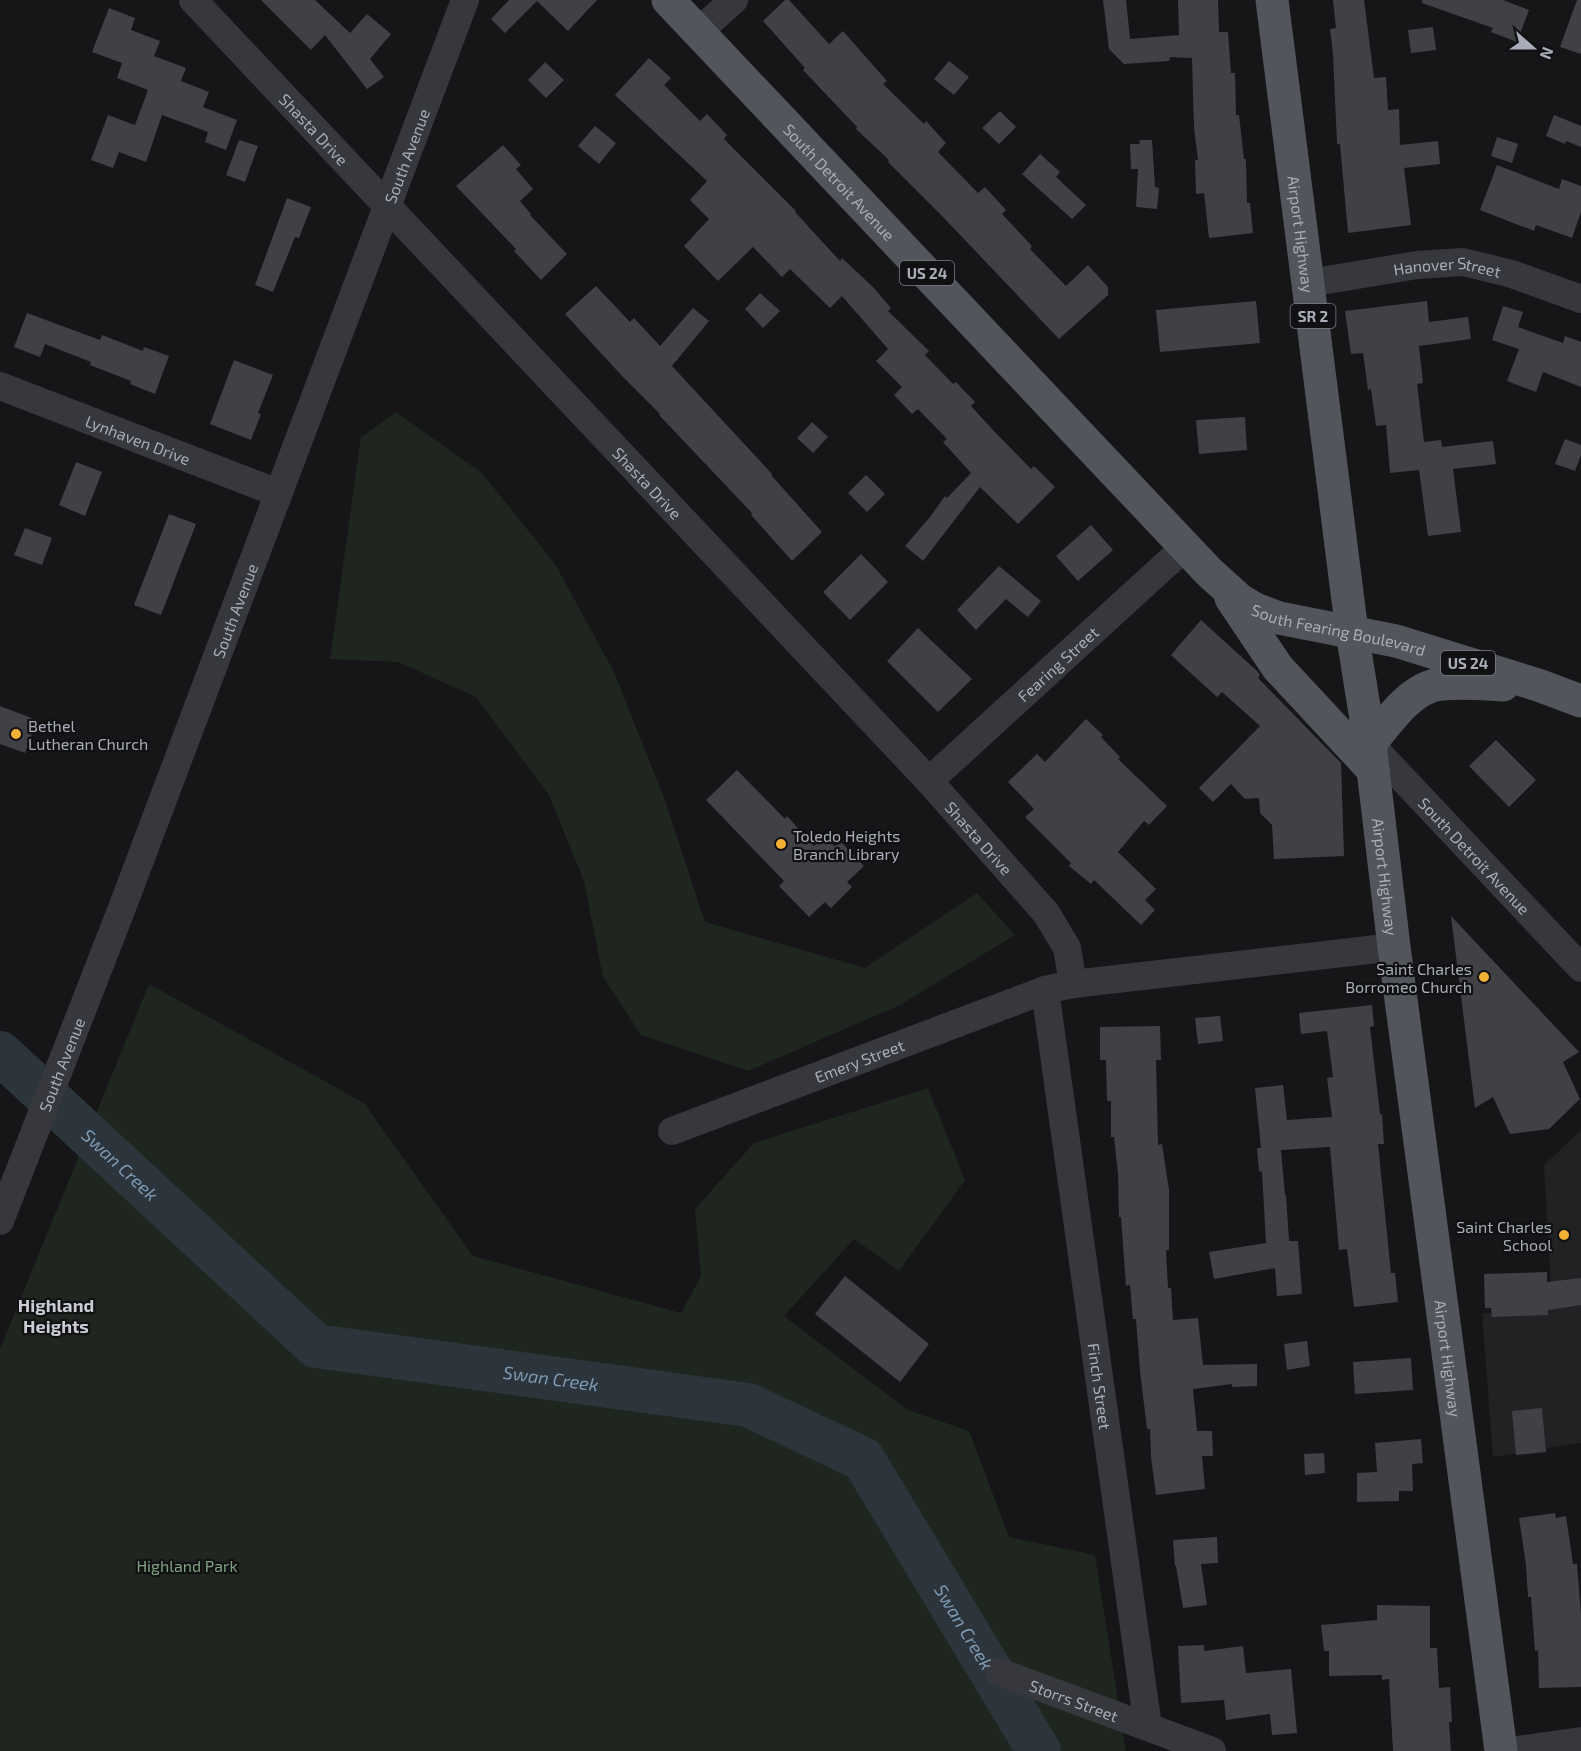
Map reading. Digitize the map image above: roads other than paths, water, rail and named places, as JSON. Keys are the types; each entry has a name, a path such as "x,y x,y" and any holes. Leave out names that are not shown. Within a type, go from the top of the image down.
{"main road":[{"name":"South Detroit Avenue","path":"668,0 1185,547"},
{"name":"Airport Highway","path":"1272,0 1352,632 1371,757 1500,1751"},
{"name":"South Fearing Boulevard","path":"1185,547 1223,587 1255,609 1279,618 1396,641 1538,685 1581,701"},
{"path":"1223,587 1278,668 1371,757 1390,720 1413,697 1425,689 1439,684 1538,685"}],"street":[{"name":"Shasta Drive","path":"193,0 929,781 1047,913 1067,948 1059,987"},
{"name":"South Avenue","path":"0,1221 74,1032 465,0"},
{"path":"699,32 734,0"},
{"name":"Hanover Street","path":"1309,283 1417,265 1463,262 1512,274 1581,299"},
{"name":"Lynhaven Drive","path":"0,386 278,493"},
{"name":"Fearing Street","path":"929,781 1185,547"},
{"name":"South Detroit Avenue","path":"1371,757 1581,968"},
{"path":"1059,987 1394,947"},
{"name":"Emery Street","path":"672,1131 1059,987"},
{"name":"Finch Street","path":"1059,987 1148,1727"},
{"name":"Storrs Street","path":"999,1672 1148,1727"},
{"path":"1148,1727 1201,1749"},
{"path":"1510,1751 1581,1741"}],"waterway":[{"name":"Swan Creek","path":"0,1053 316,1346 748,1405 863,1459 1039,1751"}],"place":[{"name":"Bethel Lutheran Church","path":"16,734"},
{"name":"Toledo Heights Branch Library","path":"781,844"},
{"name":"Saint Charles Borromeo Church","path":"1484,977"},
{"name":"Saint Charles School","path":"1564,1235"}],"district":[{"name":"Highland Heights","path":"56,1315"}],"park label":[{"name":"Highland Park","path":"187,1565"}]}
